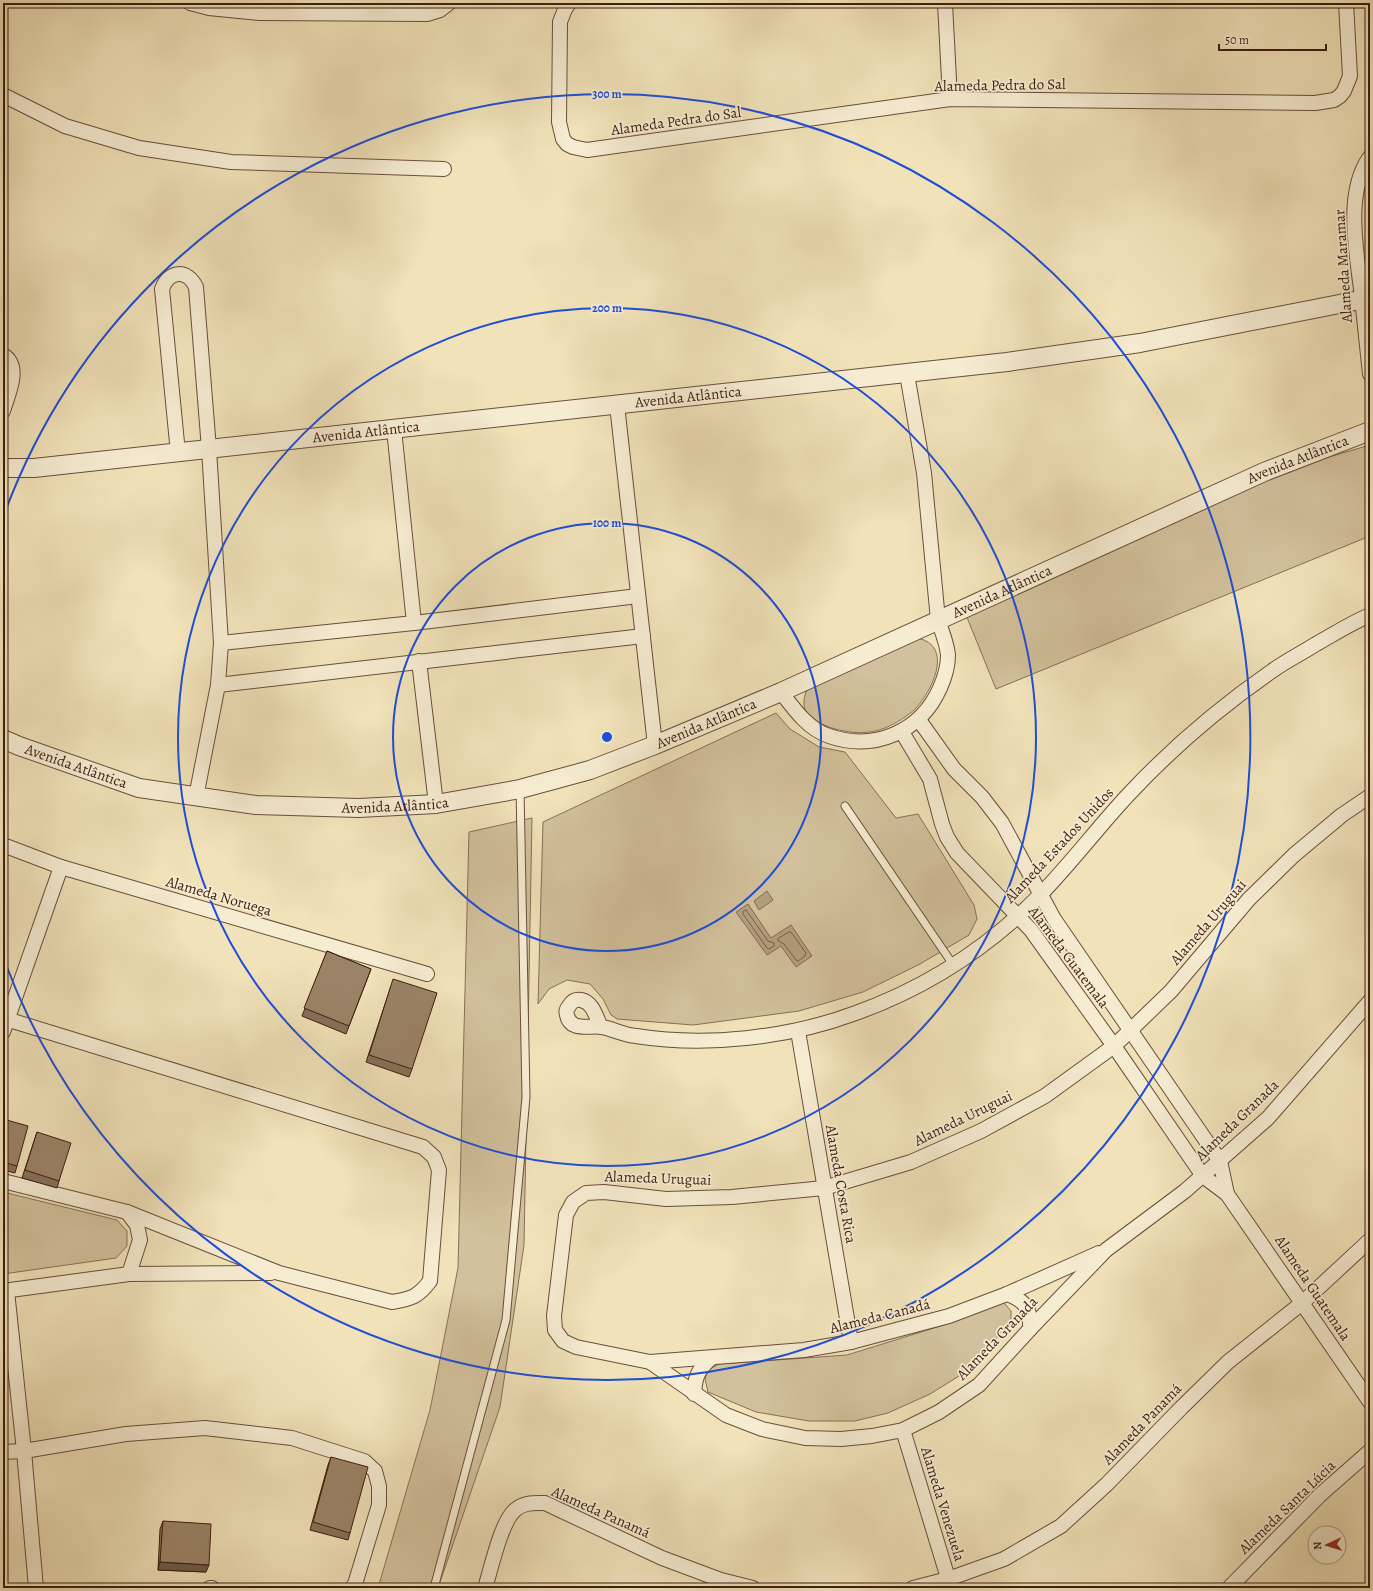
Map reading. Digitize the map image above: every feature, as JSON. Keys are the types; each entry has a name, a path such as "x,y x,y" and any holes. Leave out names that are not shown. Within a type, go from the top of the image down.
{"street":[{"path":"190,3 209,8 260,13 427,14 440,10 449,3"},
{"path":"945,3 950,99"},
{"name":"Alameda Pedra do Sal","path":"568,4 560,22 559,122 563,138 567,144 587,150 950,99 1315,103 1334,100 1344,91 1350,76 1346,3"},
{"path":"3,95 65,126 138,148 231,162 444,169"},
{"name":"Alameda Maramar","path":"1370,158 1363,167 1355,199 1354,226 1366,299 1370,374"},
{"path":"178,453 162,289 164,283 174,275 182,274 188,276 194,281 196,287 209,449 221,643 218,685 196,797"},
{"name":"Avenida Atlântica","path":"3,468 34,468 178,453 1007,362 1140,343 1366,299"},
{"path":"3,355 8,358 13,369 3,411"},
{"path":"780,692 793,709 809,725 829,736 854,741 877,740 902,732 919,720 936,698 946,675 948,655 944,636 938,620 924,473 907,374"},
{"path":"617,405 655,744"},
{"path":"394,430 414,623"},
{"name":"Avenida Atlântica","path":"3,738 19,746 139,788 256,805 359,808 436,804 520,789 590,770 780,692 1264,472 1370,431"},
{"path":"221,643 414,623 638,596"},
{"name":"Alameda Estados Unidos","path":"601,1027 634,1036 683,1040 736,1039 798,1031 852,1015 905,993 954,966 993,938 1040,896 1129,794 1193,731 1273,670 1355,622 1370,615"},
{"path":"218,685 643,636"},
{"path":"420,661 436,804"},
{"name":"Alameda Guatemala","path":"919,720 954,769 982,797 1002,823 1040,896 1054,919 1220,1161 1227,1194"},
{"name":"Alameda Guatemala","path":"902,732 930,778 942,824 947,837 957,853 1031,930 1114,1046 1203,1176 1227,1194 1370,1402"},
{"name":"Alameda Uruguai","path":"554,1316 566,1215 573,1202 586,1193 604,1192 666,1198 732,1197 824,1188 911,1162 981,1131 1045,1096 1114,1046 1131,1031 1176,985 1249,898 1294,855 1342,815 1370,796"},
{"name":"Alameda Noruega","path":"3,845 61,867 427,974"},
{"path":"3,1181 127,1212 280,1273 392,1302 409,1300 421,1293 430,1281 439,1170 434,1157 423,1147 411,1142 4,1023 61,867"},
{"name":"Alameda Granada","path":"554,1316 555,1330 563,1341 576,1347 650,1362 726,1415 762,1429 805,1438 849,1438 872,1436 902,1430 939,1412 979,1385 1030,1328 1106,1250 1185,1191 1268,1118 1370,1001"},
{"name":"Alameda Costa Rica","path":"798,1031 851,1342"},
{"path":"127,1212 136,1225 140,1240 129,1274"},
{"name":"Alameda Panamá","path":"913,1588 950,1584 1004,1559 1061,1526 1107,1484 1228,1362 1302,1303 1370,1240"},
{"name":"Alameda Canadá","path":"650,1362 804,1350 851,1342 949,1316 1007,1294 1106,1250"},
{"path":"36,1588 24,1451 5,1291 129,1274 280,1273"},
{"path":"1007,1294 1018,1298 1026,1306 1031,1317 1030,1328"},
{"path":"694,1394 695,1379 701,1367 711,1358"},
{"path":"3,1452 24,1451 126,1434 205,1428 292,1438 364,1461 375,1472 379,1486 379,1505 355,1584 352,1588"},
{"name":"Alameda Venezuela","path":"902,1430 950,1584"},
{"name":"Alameda Santa Lúcia","path":"1229,1588 1320,1496 1370,1451"},
{"name":"Alameda Panamá","path":"485,1588 506,1522 515,1509 528,1503 545,1503 662,1558 721,1580 753,1588"}],"lane":[{"path":"434,1588 506,1320 526,1097 520,789"},
{"path":"845,806 954,966"}],"shaded area":[{"path":"1370,445 1370,536 996,689 966,615 1281,471"},
{"path":"908,637 924,640 932,646 937,654 936,673 932,683 922,701 909,714 885,728 876,731 858,733 831,728 810,717 804,704 805,695 809,686"},
{"path":"776,713 790,729 819,747 845,752 896,818 918,814 974,905 977,919 969,935 920,964 863,992 799,1011 693,1025 617,1019 611,1015 603,999 590,984 567,980 549,989 538,1004 543,822"},
{"path":"532,818 524,1245 500,1407 438,1588 378,1588 430,1410 458,1268 469,832"},
{"path":"3,1192 117,1220 127,1231 127,1246 116,1258 3,1274"},
{"path":"994,1300 1004,1303 1011,1311 1011,1321 972,1368 930,1394 888,1413 855,1421 809,1421 756,1412 708,1392 705,1379 708,1370 719,1364 847,1355 950,1323"}],"water":[{"path":"767,891 773,900 759,910 754,901"},
{"path":"748,904 771,938 791,925 812,956 796,967 781,946 767,955 736,912"}],"building":[{"path":"327,951 371,969 349,1026 304,1008"},
{"path":"393,979 437,993 412,1069 369,1055"},
{"path":"3,1119 28,1126 17,1166 3,1162"},
{"path":"37,1132 71,1143 59,1181 25,1170"},
{"path":"331,1457 368,1467 350,1533 313,1522"},
{"path":"163,1521 211,1524 209,1565 160,1562"}]}
